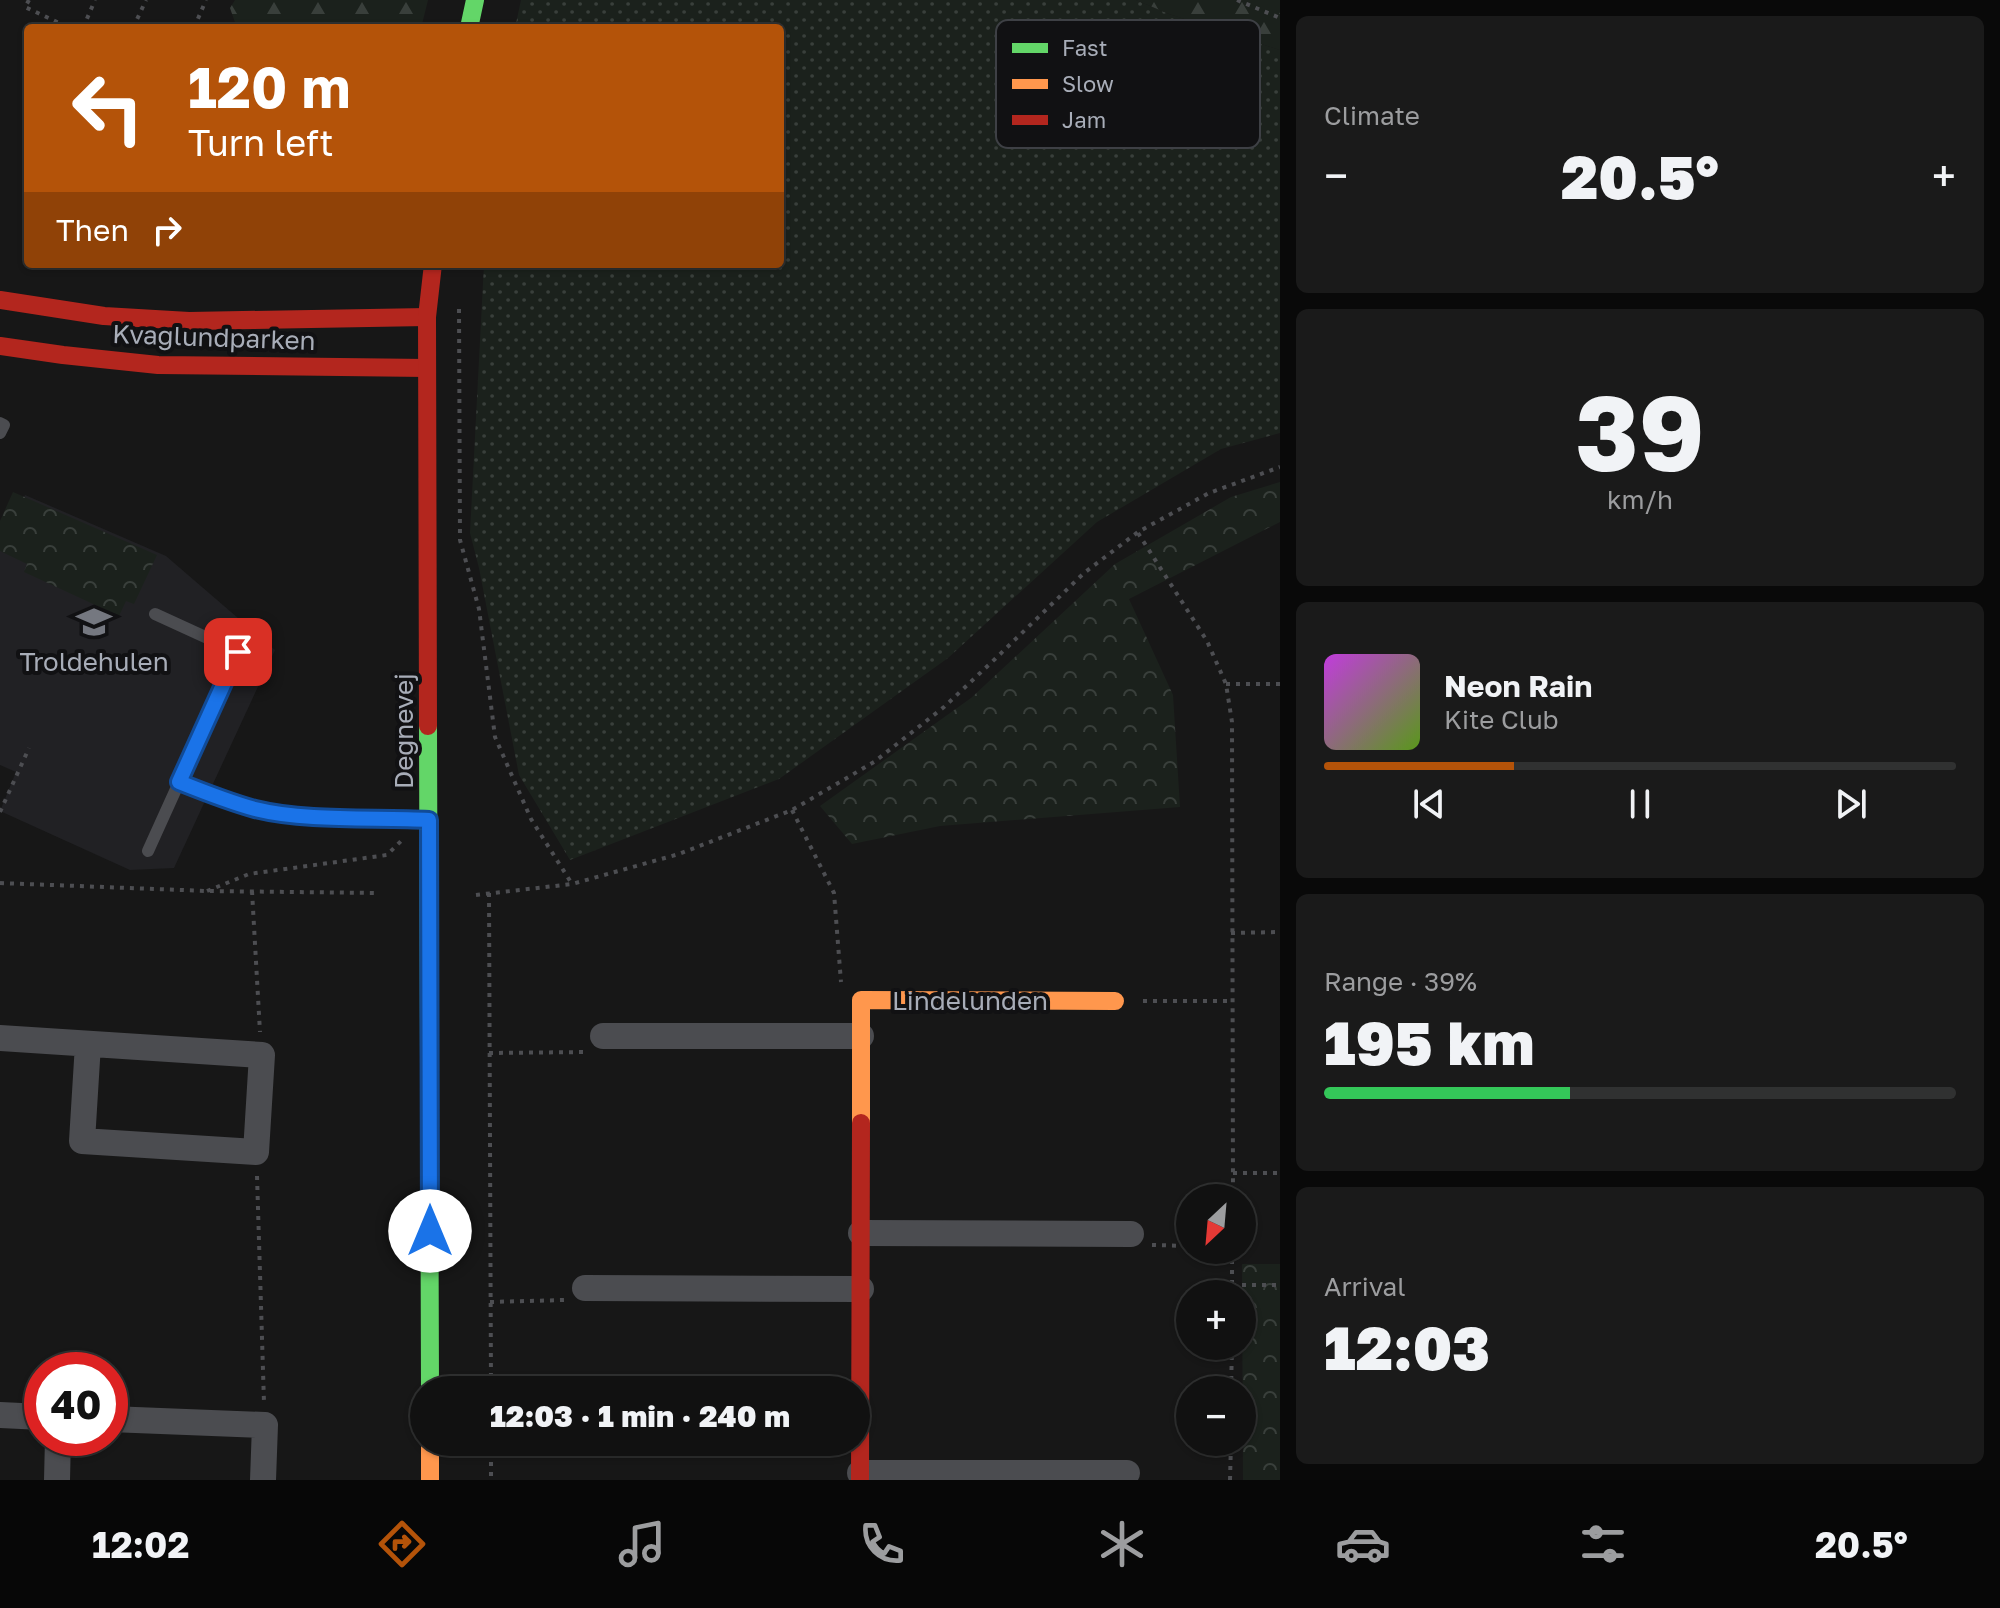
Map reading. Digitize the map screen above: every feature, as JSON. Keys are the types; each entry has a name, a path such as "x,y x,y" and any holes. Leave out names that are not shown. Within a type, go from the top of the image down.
{"street":[{"path":"470,24 475,0"},
{"name":"Degnevej","path":"430,1376 427,317 433,268"},
{"name":"Kvaglundparken","path":"0,300 104,316 189,321 427,317"},
{"name":"Kvaglundparken","path":"0,346 158,365 427,368"},
{"name":"Lindelunden","path":"1115,1001 861,1000 860,1476 1127,1473"},
{"name":"Lindelunden","path":"603,1036 861,1036"},
{"path":"0,1038 262,1055 256,1152 82,1141 88,1044"},
{"path":"861,1233 1131,1234"},
{"path":"585,1288 861,1289"},
{"path":"0,1415 24,1416"},
{"path":"128,1420 265,1425 263,1480"},
{"path":"57,1480 58,1456"},
{"path":"430,1456 430,1480"}],"lane":[{"path":"0,423 4,425 0,433"},
{"path":"148,851 238,652 155,614"},
{"path":"179,782 215,797 297,816 429,820"}],"path":[{"path":"29,0 25,7 61,24"},
{"path":"85,24 95,0"},
{"path":"135,24 146,0"},
{"path":"196,24 206,0"},
{"path":"1237,0 1280,18"},
{"path":"459,308 460,540 479,609 495,737 531,819 572,884"},
{"path":"476,895 572,884 679,854 792,810 874,762 944,707 1084,573 1138,532 1209,493 1280,467"},
{"path":"1138,532 1207,641 1226,684 1232,722 1233,1184"},
{"path":"1226,684 1280,684"},
{"path":"0,812 29,748"},
{"path":"792,810 834,893 841,982 861,1000"},
{"path":"207,891 249,874 387,855"},
{"path":"0,883 207,891 379,893"},
{"path":"252,891 262,1055"},
{"path":"489,893 491,1376"},
{"path":"1231,933 1280,932"},
{"path":"1115,1001 1232,1001"},
{"path":"489,1053 593,1052 603,1036"},
{"path":"256,1152 265,1425"},
{"path":"1233,1173 1280,1173"},
{"path":"1131,1234 1142,1245 1176,1246"},
{"path":"1256,1285 1280,1285"},
{"path":"490,1302 576,1300 585,1288"},
{"path":"491,1456 491,1480"},
{"path":"1230,1480 1231,1456"}],"shaded area":[{"path":"25,495 166,556 275,650 174,868 130,870 0,811 16,772 0,765 0,549"}],"green space":[{"path":"235,0 428,0 422,24 236,24 230,8"},
{"path":"521,0 1136,0 1188,20 996,20 996,148 1260,148 1260,44 1280,50 1280,433 1221,449 1097,522 948,658 779,779 570,860 519,775 470,533 484,268 784,268 784,24 516,24"},
{"path":"1136,0 1280,0 1280,50 1260,44 1260,20 1188,20"},
{"path":"1280,482 1280,522 1129,599 1173,695 1180,807 940,826 852,844 820,806 971,698 1115,564 1231,497"},
{"path":"13,492 157,555 134,604 126,601 119,616 24,572 27,564 0,551 0,521"},
{"path":"1242,1264 1280,1264 1280,1480 1243,1480 1243,1456 1256,1456 1256,1376 1243,1376 1242,1360 1256,1360 1256,1280 1242,1280"}],"traffic: fast":[{"path":"470,24 475,0"},
{"path":"428,726 430,1376"}],"traffic: slow":[{"path":"861,1123 861,1000 1115,1001"},
{"path":"430,1456 430,1480"}],"traffic: jam":[{"path":"428,726 427,317 433,268"},
{"path":"0,300 104,316 189,321 427,317"},
{"path":"0,346 158,365 427,368"},
{"path":"860,1480 861,1123"}],"place":[{"name":"Troldehulen","path":"94,622"}],"route":[{"path":"238,652 179,782 215,797 297,816 429,820 430,1231"}]}
